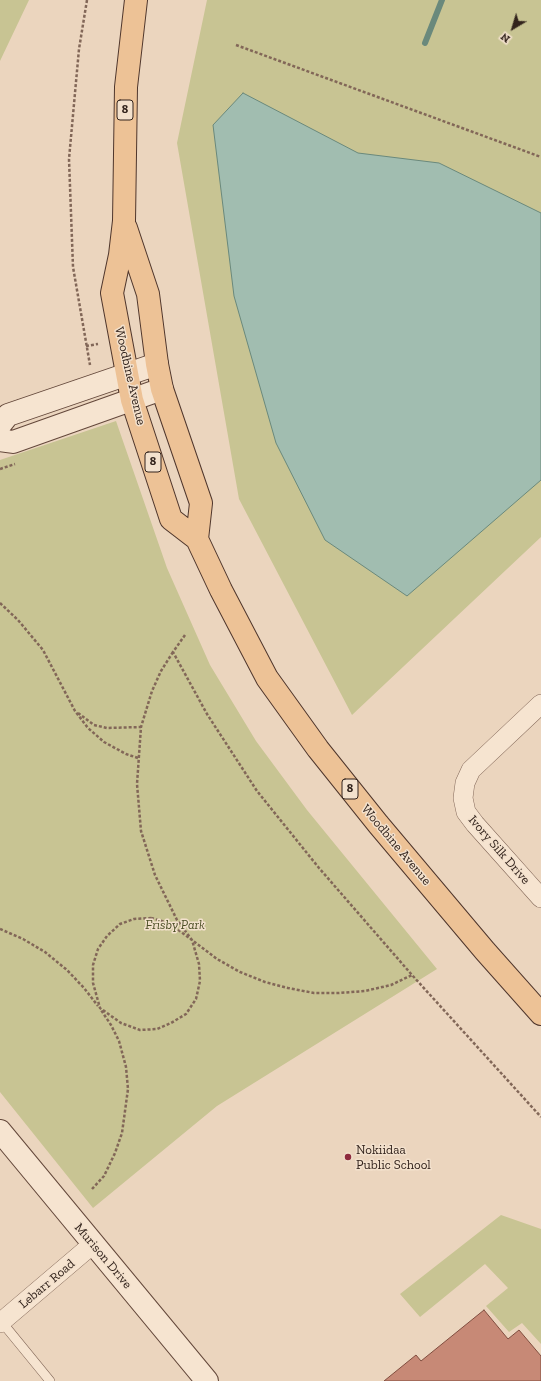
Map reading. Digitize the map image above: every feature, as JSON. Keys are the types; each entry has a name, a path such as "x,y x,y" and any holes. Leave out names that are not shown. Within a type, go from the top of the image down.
{"main road":[{"name":"Woodbine Avenue","path":"136,0 126,87 124,221 120,255 112,293 132,400 171,519 197,539 221,590 267,678 318,749 459,921 541,1014"},
{"name":"Woodbine Avenue","path":"124,221 148,294 157,364 162,389 201,503 197,539"}],"street":[{"path":"0,425 8,415 157,364"},
{"path":"0,440 13,442 162,389"},
{"name":"Ivory Silk Drive","path":"541,704 471,770 465,783 463,798 466,812 475,824 541,898"},
{"name":"Murison Drive","path":"0,1131 207,1381"},
{"name":"Lebarr Road","path":"1,1322 93,1244"}],"lane":[{"path":"1,1322 50,1381"}],"path":[{"path":"87,0 79,49 69,159 73,267 86,346 91,367"},
{"path":"236,45 541,157"},
{"path":"86,346 98,344"},
{"path":"0,603 18,620 43,650 75,711 88,728 104,742 126,754 138,758"},
{"path":"185,635 161,671 152,691 141,727 137,784 141,831 155,874 177,920 192,940 199,964 200,981 196,999 186,1014 171,1024 157,1029 140,1030 121,1023 100,1008 92,983 93,965 98,949 107,936 120,924 134,919 150,918 169,923 192,940 217,959 240,972 265,982 314,993 365,991 391,985 412,975"},
{"path":"173,652 207,714 257,791 319,868 412,975 541,1117"},
{"path":"75,711 94,724 107,728 141,727"},
{"path":"0,928 45,952 67,970 100,1008 119,1041 126,1067 128,1089 122,1133 115,1154 104,1176 92,1189"}],"green space":[{"path":"0,0 29,0 0,61"},
{"path":"207,0 541,0 541,537 352,715 239,499 177,143"},
{"name":"Frisby Park","path":"116,421 167,568 210,665 256,741 307,810 437,969 217,1106 93,1208 0,1092 0,460"},
{"path":"501,1215 541,1229 541,1344 522,1323 509,1332 486,1306 508,1288 485,1264 420,1317 400,1294"}],"shaded area":[{"path":"243,93 358,153 439,163 541,213 541,480 407,596 325,540 276,443 234,296 213,125"}],"building":[{"path":"484,1310 508,1339 519,1330 541,1356 541,1381 384,1381 416,1355 421,1361"}],"waterway":[{"path":"425,43 442,0"}],"place":[{"name":"Nokiidaa Public School","path":"348,1157"}]}
